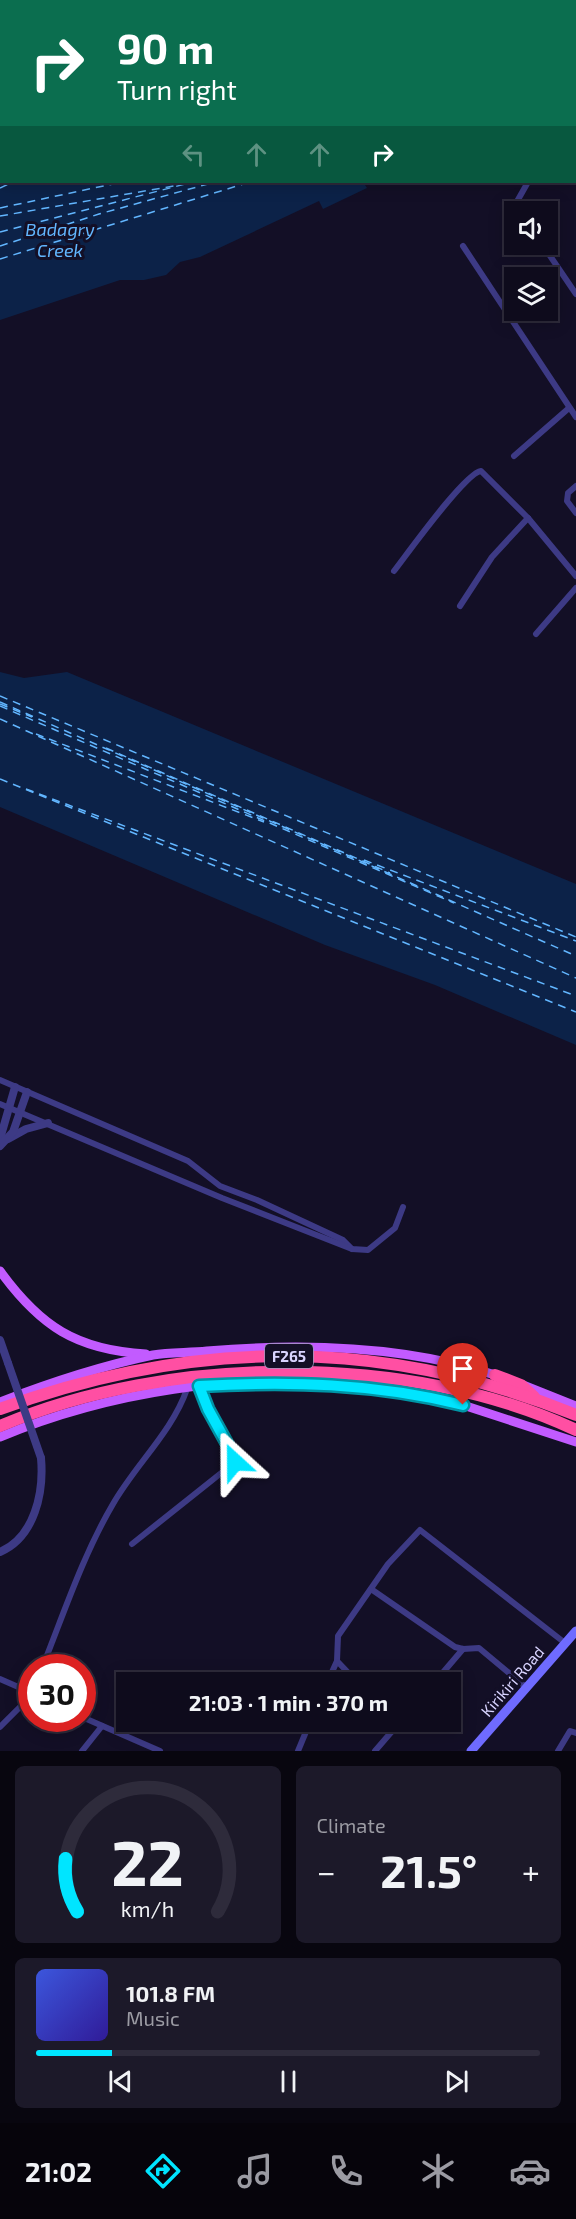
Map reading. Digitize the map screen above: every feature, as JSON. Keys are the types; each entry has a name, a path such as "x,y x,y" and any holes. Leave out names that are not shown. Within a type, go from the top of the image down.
{"highway":[{"name":"F265","path":"0,1409 72,1384 175,1358 203,1355 364,1360 494,1380 536,1395 576,1415"},
{"name":"F265","path":"0,1426 85,1398 181,1378 266,1372 390,1384 484,1397 576,1430"},
{"path":"351,1380 390,1384"},
{"path":"494,1380 521,1385 536,1395"}],"main road":[{"path":"0,1271 31,1308 62,1334 120,1353 175,1358"},
{"path":"0,1402 66,1379 154,1355"},
{"path":"0,1437 76,1411 199,1386 351,1380"},
{"path":"390,1384 576,1442"},
{"path":"536,1395 576,1406"},
{"name":"Kirikiri Road","path":"471,1751 576,1631"}],"street":[{"path":"517,201 527,183"},
{"path":"463,246 576,417"},
{"path":"549,255 576,294"},
{"path":"514,456 569,408"},
{"path":"394,571 475,472 482,471 528,518 576,576"},
{"path":"576,486 568,493 567,501 576,513"},
{"path":"460,606 492,556 528,518"},
{"path":"536,634 576,588"},
{"path":"0,1080 188,1161 220,1186 257,1200 343,1240 352,1249"},
{"path":"0,1146 15,1087"},
{"path":"2,1136 19,1112 27,1092"},
{"path":"0,1104 222,1198 352,1249 368,1250 395,1228 403,1207"},
{"path":"2,1136 48,1123"},
{"path":"0,1340 41,1458 42,1474 37,1506 19,1538 0,1551"},
{"path":"132,1544 235,1462 199,1386"},
{"path":"47,1654 76,1580 112,1505 180,1410 187,1389"},
{"path":"332,1672 337,1661 338,1636 388,1564 420,1530 565,1643"},
{"path":"371,1589 455,1647 479,1648 527,1688"},
{"path":"444,1672 464,1649"},
{"path":"337,1661 348,1672"},
{"path":"0,1679 18,1687"},
{"path":"0,1727 18,1708"},
{"path":"96,1723 160,1751"},
{"path":"82,1751 102,1726"},
{"path":"558,1751 570,1731 576,1733"},
{"path":"298,1751 306,1732"},
{"path":"375,1751 391,1732"}],"water":[{"name":"Badagry Creek","path":"0,183 369,183 365,185 367,188 323,209 319,201 200,257 180,262 166,275 144,280 120,280 0,320"},
{"path":"0,672 24,678 67,672 576,884 576,1045 435,985 325,945 0,807"}],"ferry route":[{"path":"0,188 11,183"},
{"path":"0,208 117,183"},
{"path":"0,216 174,186 178,183"},
{"path":"0,232 189,183"},
{"path":"0,246 99,214 211,183"},
{"path":"0,259 247,183"},
{"path":"0,696 576,937"},
{"path":"0,702 576,956"},
{"path":"0,704 32,717"},
{"path":"0,706 454,903"},
{"path":"0,719 576,978"},
{"path":"36,734 264,822"},
{"path":"106,748 390,873"},
{"path":"0,779 576,1012"},
{"path":"26,789 576,996"},
{"path":"364,860 576,941"}],"route":[{"path":"235,1462 199,1386 298,1382 349,1385 428,1396 463,1405"}]}
